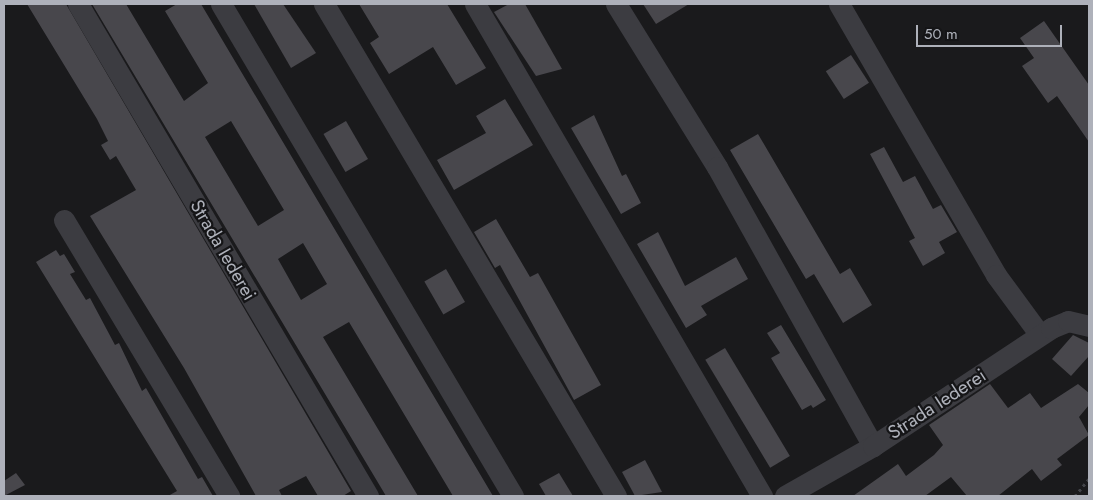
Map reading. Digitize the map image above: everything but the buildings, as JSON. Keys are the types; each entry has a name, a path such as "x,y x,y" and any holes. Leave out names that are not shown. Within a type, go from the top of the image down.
{"street":[{"name":"Strada Iederei","path":"78,4 368,496"},
{"path":"221,4 513,496"},
{"path":"324,4 616,496"},
{"path":"475,4 762,496"},
{"path":"616,4 717,167 873,446"},
{"path":"839,4 996,275 1040,335"},
{"path":"64,220 229,496"},
{"name":"Strada Iederei","path":"785,496 873,446 1040,335 1068,321 1089,326"}],"path":[{"path":"1075,496 1089,479"}]}
